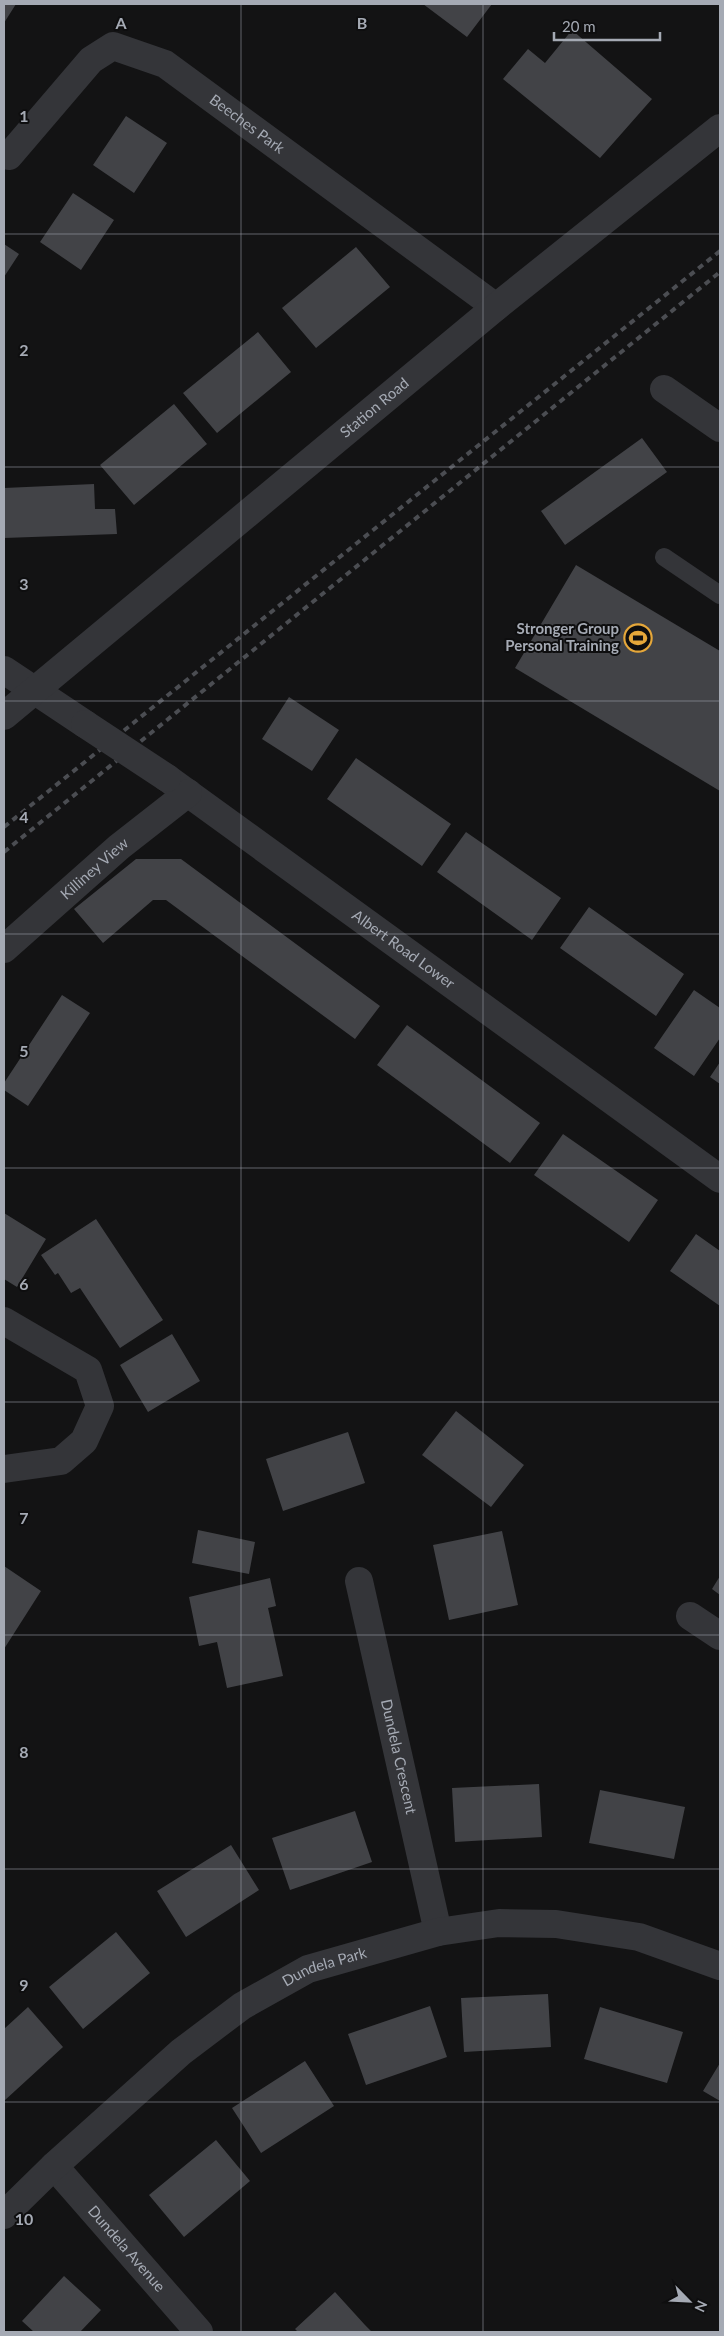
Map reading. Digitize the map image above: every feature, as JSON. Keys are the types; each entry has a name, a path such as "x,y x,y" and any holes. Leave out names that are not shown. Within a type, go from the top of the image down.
{"street":[{"name":"Beeches Park","path":"9,156 91,60 113,46 165,64 496,307"},
{"name":"Station Road","path":"4,716 496,307 720,128"},
{"path":"664,389 720,428"},
{"name":"Albert Road Lower","path":"4,670 178,786 720,1179"},
{"name":"Killiney View","path":"4,949 119,847 178,786"},
{"path":"4,1321 88,1370 100,1406 84,1441 61,1461 4,1469"},
{"name":"Dundela Crescent","path":"359,1581 438,1932"},
{"path":"690,1616 720,1636"},
{"name":"Dundela Park","path":"4,2215 54,2166 181,2052 242,2006 308,1969 438,1932 498,1924 556,1924 639,1937 720,1966"},
{"name":"Dundela Avenue","path":"54,2166 199,2332"}],"lane":[{"path":"664,557 720,595"}],"building":[{"path":"4,4 16,4 4,23"},
{"path":"423,4 492,4 467,37"},
{"path":"572,30 652,99 600,158 503,79 528,49 545,63"},
{"path":"126,116 167,143 134,193 93,165"},
{"path":"73,193 114,220 81,270 40,242"},
{"path":"4,244 19,254 4,277"},
{"path":"356,247 390,287 316,348 282,308"},
{"path":"258,332 291,372 217,433 183,393"},
{"path":"174,404 207,444 134,505 100,465"},
{"path":"642,438 667,472 565,545 541,511"},
{"path":"94,484 95,509 115,509 117,534 4,538 4,488"},
{"path":"576,565 720,651 720,791 515,668"},
{"path":"289,697 339,730 312,771 262,739"},
{"path":"356,758 451,824 422,866 327,799"},
{"path":"466,832 561,898 532,940 437,872"},
{"path":"136,859 181,859 380,1006 355,1039 166,900 153,900 103,943 74,909"},
{"path":"589,907 684,974 656,1016 560,948"},
{"path":"694,990 720,1008 720,1038 694,1076 654,1048"},
{"path":"62,995 90,1013 28,1106 4,1090 4,1083"},
{"path":"407,1025 540,1123 510,1163 377,1065"},
{"path":"720,1062 720,1084 710,1077"},
{"path":"563,1134 658,1200 629,1242 534,1175"},
{"path":"4,1213 46,1239 17,1287 4,1279"},
{"path":"96,1219 163,1320 120,1348 80,1288 71,1293 58,1273 55,1275 41,1255"},
{"path":"696,1234 720,1251 720,1306 670,1271"},
{"path":"172,1334 200,1381 148,1412 120,1365"},
{"path":"456,1411 524,1465 491,1507 422,1455"},
{"path":"348,1432 365,1483 283,1511 266,1459"},
{"path":"198,1530 255,1542 249,1574 192,1563"},
{"path":"502,1531 518,1605 449,1620 433,1545"},
{"path":"4,1566 41,1591 4,1649"},
{"path":"720,1576 720,1595 712,1589"},
{"path":"270,1578 276,1606 268,1608 283,1676 227,1688 217,1642 199,1646 189,1597"},
{"path":"539,1784 542,1837 455,1842 452,1788"},
{"path":"600,1790 685,1807 674,1859 589,1843"},
{"path":"355,1811 372,1862 290,1890 272,1838"},
{"path":"231,1845 259,1890 186,1937 157,1891"},
{"path":"116,1932 150,1973 83,2029 49,1987"},
{"path":"548,1994 551,2047 464,2052 461,1998"},
{"path":"430,2006 447,2057 366,2085 348,2034"},
{"path":"28,2007 63,2047 4,2101 4,2029"},
{"path":"600,2007 683,2032 667,2083 584,2059"},
{"path":"305,2061 334,2106 261,2153 232,2108"},
{"path":"720,2063 720,2101 703,2091"},
{"path":"216,2140 250,2181 184,2237 149,2195"},
{"path":"64,2276 101,2310 80,2332 34,2332 22,2321"},
{"path":"335,2292 372,2332 298,2332 295,2329"}],"railway":[{"path":"4,827 720,251"},
{"path":"4,852 720,272"}],"place":[{"name":"Stronger Group Personal Training","path":"638,638"}]}
